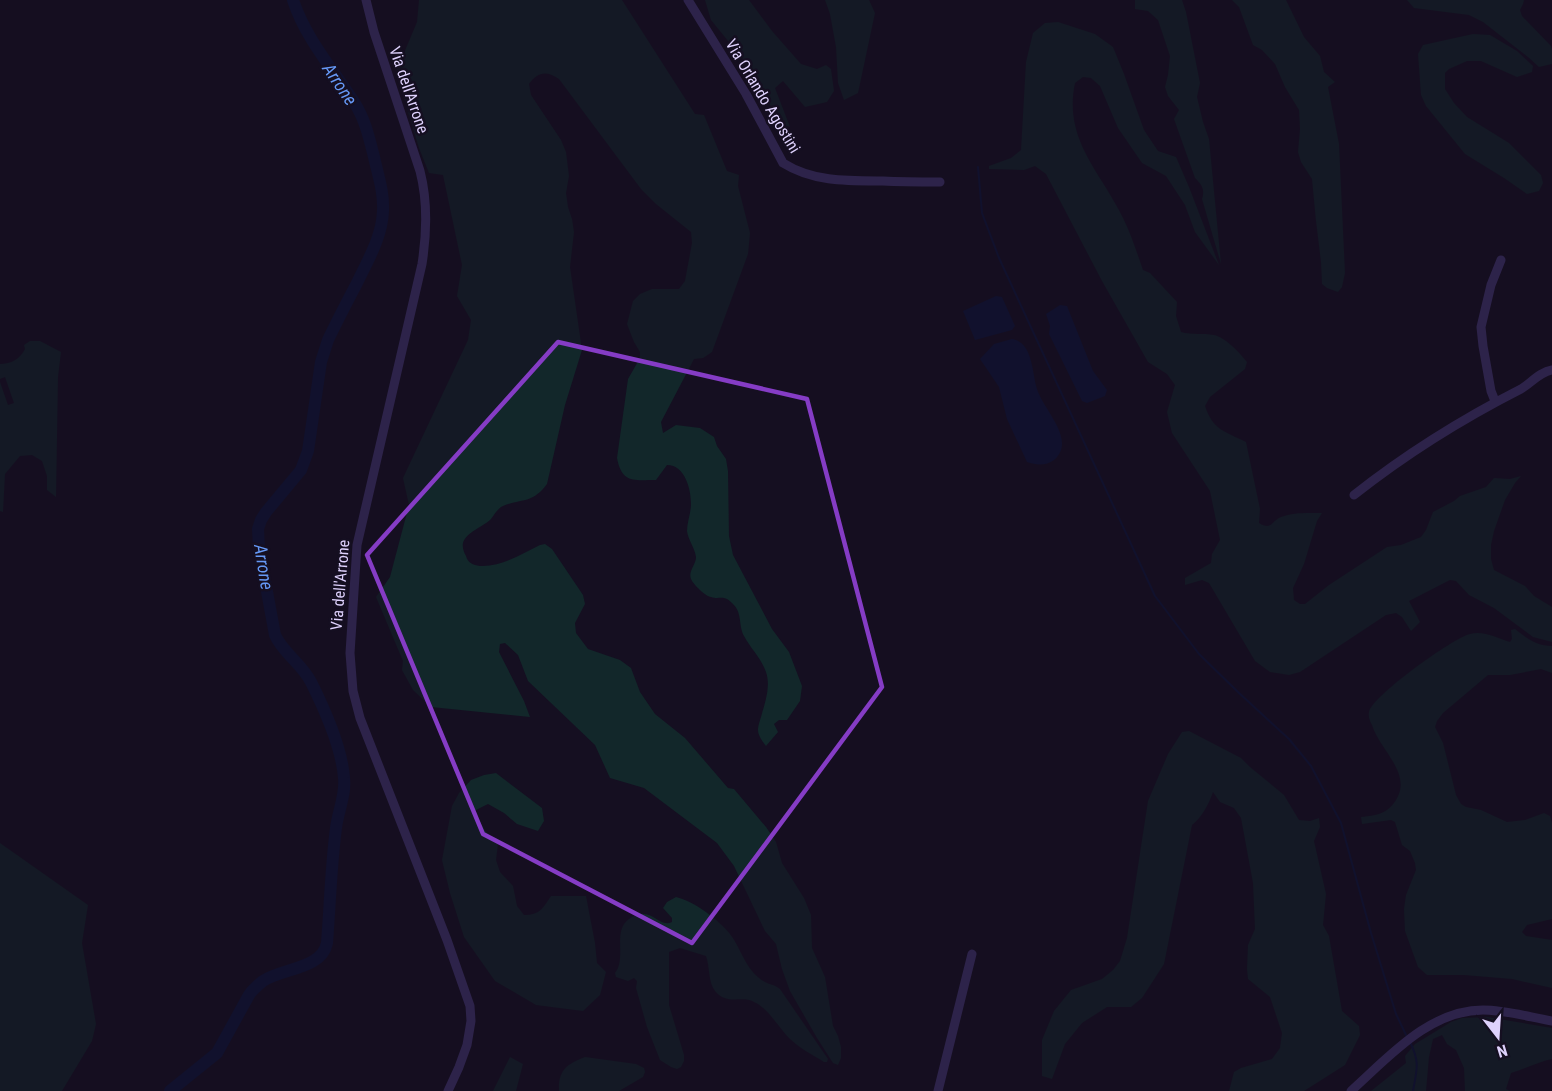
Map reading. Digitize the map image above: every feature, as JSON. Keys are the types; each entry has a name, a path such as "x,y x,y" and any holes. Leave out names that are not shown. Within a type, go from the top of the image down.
{"street":[{"name":"Via dell'Arrone","path":"366,0 374,32 420,171 424,188 426,225 422,264 357,545 350,653 351,673 360,718 447,940 470,1006 471,1021 465,1050 448,1091"},
{"name":"Via Orlando Agostini","path":"688,0 746,94 783,163 794,170 825,179 940,182"},
{"path":"1495,401 1491,391 1481,327 1491,285 1501,260"},
{"path":"1354,495 1421,447 1495,401 1552,370"},
{"path":"938,1091 972,954"},
{"path":"1351,1091 1416,1033 1446,1017 1482,1010 1501,1011 1552,1021"}],"highlighted area":[{"path":"558,342 807,399 882,687 692,943 483,834 367,555"}],"green space":[{"path":"419,0 622,0 695,114 704,115 727,171 739,175 738,186 750,233 748,254 712,352 703,358 694,359 661,422 663,433 676,425 700,428 714,437 726,459 729,536 733,555 772,629 789,652 802,686 800,701 787,720 779,720 774,724 778,732 766,746 758,730 768,689 764,667 744,636 739,615 732,603 726,599 708,596 691,579 696,557 687,531 691,498 683,473 667,465 656,480 630,479 622,472 617,458 628,379 640,358 640,352 627,324 633,301 640,294 652,289 679,289 685,281 692,243 691,232 641,189 559,79 546,73 535,77 529,84 531,95 561,140 566,152 569,176 566,193 574,232 570,267 582,350 565,405 547,484 532,498 501,507 491,519 465,539 463,546 468,560 480,566 504,562 540,545 545,544 552,549 583,595 585,604 575,623 576,633 588,649 620,660 631,668 640,692 655,714 685,738 728,788 734,789 766,827 776,842 782,863 804,898 811,915 812,948 825,977 833,1026 841,1047 841,1058 838,1065 833,1063 790,991 776,944 765,931 734,866 717,843 644,788 610,778 595,745 528,681 518,655 505,643 500,644 499,652 530,717 431,707 413,690 402,670 403,661 376,597 390,577 409,505 403,478 468,340 471,320 457,296 462,265 443,175 429,173 396,72 417,22"},
{"path":"705,0 749,0 801,64 817,69 826,65 831,69 834,91 827,102 805,107 783,81 775,88 790,127 781,124 746,63 711,20"},
{"path":"825,0 869,0 875,13 858,93 844,100 838,83 836,47"},
{"path":"1135,0 1182,0 1186,12 1200,83 1197,97 1209,139 1221,264 1202,199 1202,187 1195,178 1174,119 1179,110 1168,96 1165,87 1170,56 1158,20 1148,11 1135,9"},
{"path":"1232,0 1286,0 1304,37 1320,56 1324,72 1335,82 1328,87 1339,144 1345,273 1342,287 1338,292 1322,284 1312,179 1301,162 1298,152 1299,110 1275,64 1262,50 1253,45 1239,7"},
{"path":"1407,0 1524,0 1520,10 1522,16 1551,46 1552,64 1539,67 1483,22 1469,15 1414,8"},
{"path":"1058,22 1095,34 1113,47 1144,130 1158,151 1176,157 1189,187 1219,265 1195,232 1185,205 1166,176 1142,163 1118,128 1100,86 1091,78 1083,77 1075,83 1074,122 1079,139 1123,218 1143,270 1150,273 1177,302 1176,316 1181,332 1218,336 1232,346 1247,362 1245,369 1210,397 1205,406 1216,425 1246,442 1260,509 1259,523 1269,526 1286,515 1322,513 1293,588 1294,600 1305,604 1329,585 1387,547 1401,545 1421,537 1433,512 1460,496 1486,487 1494,478 1510,479 1521,476 1505,500 1494,531 1491,559 1494,570 1525,586 1534,596 1552,607 1552,642 1533,637 1494,608 1469,595 1456,581 1450,580 1409,601 1420,622 1411,631 1402,617 1396,613 1386,615 1300,672 1289,675 1270,672 1255,661 1209,583 1202,580 1185,585 1185,578 1211,563 1212,554 1220,540 1210,491 1172,433 1167,412 1175,385 1167,374 1148,362 1102,281 1046,174 1035,166 1024,170 989,169 989,166 1011,158 1021,150 1026,62 1033,33 1045,23"},
{"path":"1473,34 1490,35 1517,51 1533,66 1532,72 1517,77 1481,61 1467,61 1445,73 1445,89 1467,117 1509,143 1541,175 1543,183 1539,191 1527,194 1465,154 1426,106 1421,95 1418,54 1423,45"},
{"path":"30,341 40,341 61,352 58,377 56,497 47,490 47,476 42,461 32,455 20,456 5,474 3,512 0,511 0,382 8,405 14,403 5,377 0,379 0,364 18,358 25,349 24,345"},
{"path":"1515,629 1537,643 1552,646 1552,673 1541,669 1510,675 1488,675 1443,713 1435,727 1443,743 1456,795 1461,804 1507,822 1525,820 1544,813 1550,816 1552,823 1552,919 1527,925 1522,932 1526,936 1552,940 1552,988 1512,979 1427,975 1418,967 1405,931 1404,909 1406,895 1416,870 1415,863 1410,851 1402,845 1395,822 1391,820 1362,824 1361,817 1385,811 1393,805 1400,790 1398,771 1369,719 1369,712 1374,704 1414,668 1461,638 1480,633 1510,642 1511,630"},
{"path":"1189,731 1241,758 1284,795 1299,820 1310,821 1319,818 1320,827 1314,841 1326,894 1323,925 1329,936 1342,1011 1359,1026 1360,1035 1345,1065 1304,1091 1229,1091 1234,1072 1272,1059 1280,1048 1282,1033 1270,997 1248,979 1248,945 1255,929 1253,883 1241,818 1234,808 1220,802 1213,792 1205,810 1192,825 1164,964 1142,998 1131,1007 1107,1007 1082,1023 1065,1044 1052,1079 1042,1076 1042,1040 1054,1011 1071,990 1102,979 1120,961 1127,938 1148,801 1168,754 1182,732"},
{"path":"496,773 542,808 544,821 538,831 517,824 488,804 474,811 485,831 498,844 496,860 500,872 513,886 517,906 524,915 529,915 540,910 551,896 586,896 597,963 606,972 600,995 583,1011 536,1005 495,981 464,937 442,860 452,806 459,793 471,780"},
{"path":"0,843 88,905 82,943 96,1024 92,1041 62,1091 0,1091"},
{"path":"676,897 713,917 733,939 754,973 763,981 780,989 828,1059 827,1062 793,1042 769,1013 759,1005 749,1000 729,999 720,995 711,983 706,956 680,948 669,952 669,1005 684,1061 677,1069 660,1060 647,1027 636,988 637,981 634,978 628,981 616,977 615,973 620,960 620,937 624,924 629,919 643,914 662,922 672,922 672,918 663,908 667,902"},
{"path":"1487,1017 1552,1028 1552,1059 1511,1073 1506,1089 1510,1091 1465,1091 1464,1068 1456,1050 1447,1044 1442,1035 1433,1039 1426,1091 1371,1091 1406,1063 1405,1056 1415,1044 1451,1022 1462,1018"},
{"path":"510,1057 523,1064 516,1091 493,1091"},
{"path":"585,1057 636,1064 644,1068 645,1072 643,1077 619,1091 559,1091 560,1078 565,1069 573,1062"}],"water":[{"path":"996,296 1002,297 1015,326 1012,330 975,340 963,311"},
{"path":"1060,305 1067,306 1093,371 1107,390 1105,396 1087,403 1082,401 1049,334 1050,326 1046,314"},
{"path":"1012,339 1019,341 1028,352 1037,389 1061,435 1060,452 1054,460 1048,463 1027,462 1007,419 999,387 980,359 994,344"}],"waterway":[{"name":"Arrone","path":"170,1091 217,1053 249,995 256,987 271,977 310,963 324,952 327,943 334,842 344,791 343,767 332,729 311,682 275,635 259,548 258,529 266,512 301,470 308,451 321,362 328,340 374,248 382,221 383,204 374,157 361,115 312,40 293,0"},
{"path":"978,167 982,213 999,258 1155,596 1199,654 1289,739 1311,766 1341,823 1371,933 1396,1014 1407,1037"},
{"path":"1410,1042 1417,1066 1413,1091"}]}
